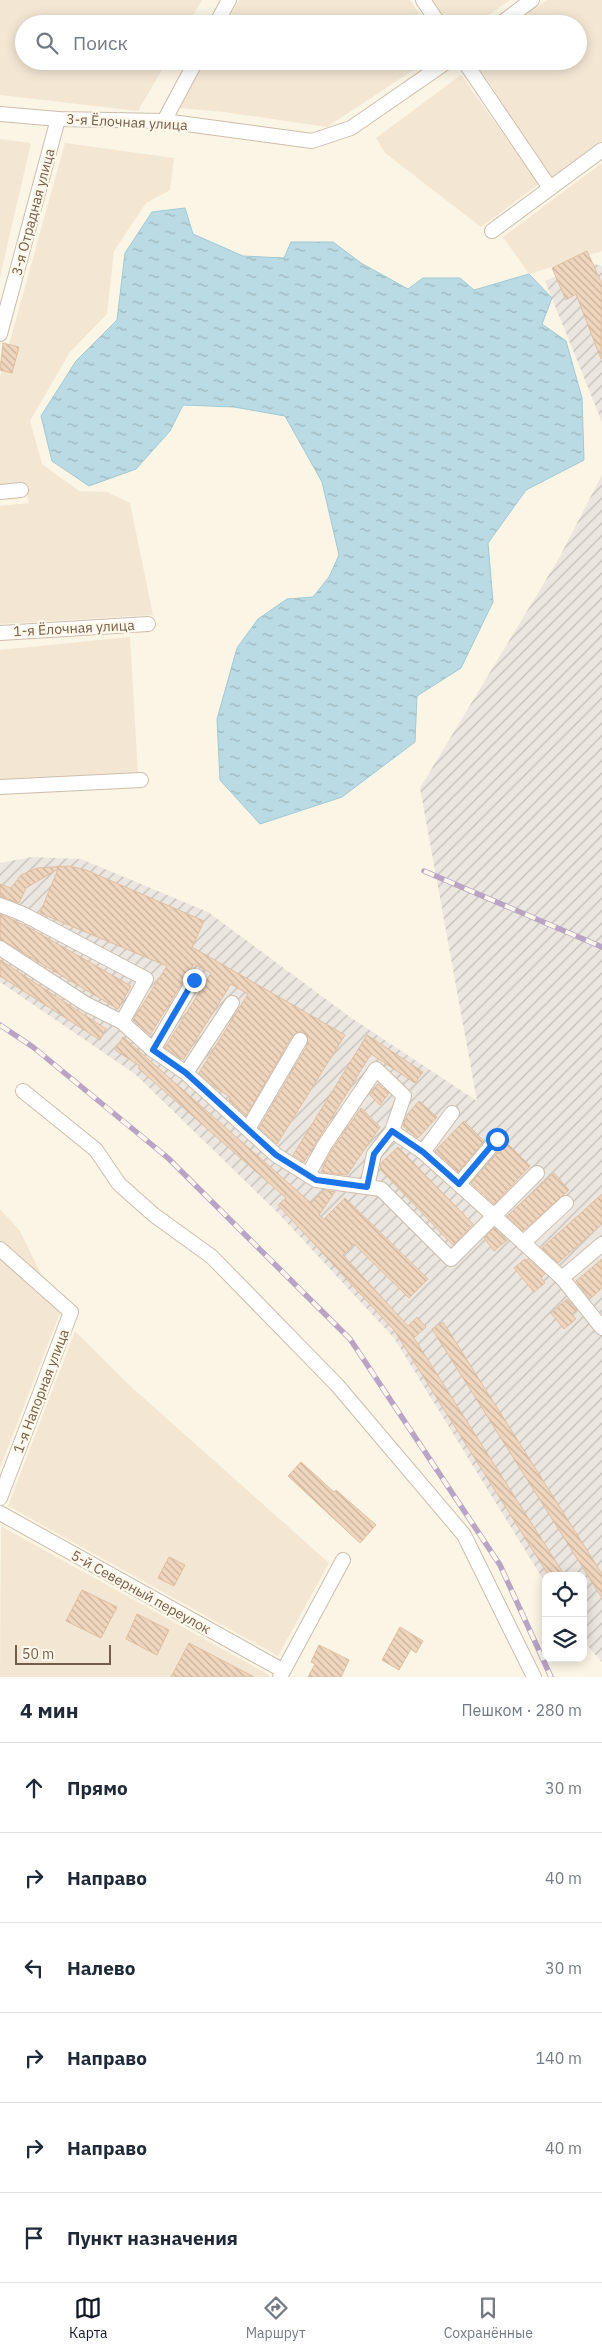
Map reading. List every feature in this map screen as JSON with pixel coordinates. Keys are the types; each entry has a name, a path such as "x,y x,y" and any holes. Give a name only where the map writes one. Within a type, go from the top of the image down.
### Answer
{"street":[{"path":"221,15 229,0"},
{"path":"423,0 433,15"},
{"path":"512,15 532,0"},
{"path":"164,121 191,70"},
{"name":"3-я Ёлочная улица","path":"0,114 58,119 164,121 312,141 351,128 435,70"},
{"path":"470,70 550,188"},
{"name":"3-я Отрадная улица","path":"0,334 58,119"},
{"path":"492,231 602,150"},
{"path":"0,492 21,490"},
{"name":"1-я Ёлочная улица","path":"0,633 148,624"},
{"path":"0,787 141,780"},
{"path":"0,905 23,914 146,979 122,1022"},
{"path":"0,948 86,1004 122,1022 153,1050 186,1073 276,1155 316,1180 381,1189 451,1259 537,1173"},
{"path":"153,1050 194,980"},
{"path":"186,1073 232,1003"},
{"path":"248,1129 300,1040"},
{"path":"308,1175 324,1146 376,1069 404,1096 392,1131 374,1154 367,1187"},
{"path":"23,1091 96,1150 119,1184 154,1215 212,1257 337,1385 464,1535 534,1677"},
{"path":"423,1152 452,1113"},
{"path":"392,1131 423,1152 562,1278 602,1328"},
{"path":"459,1184 497,1139"},
{"path":"523,1242 566,1203"},
{"path":"562,1278 602,1244"},
{"name":"1-я Напорная улица","path":"0,1249 71,1312 0,1498"},
{"name":"5-й Северный переулок","path":"0,1513 281,1674"},
{"path":"281,1674 343,1560"}],"shaded area":[{"path":"0,0 202,0 193,15 15,15 15,70 162,70 138,111 0,95"},
{"path":"239,0 410,0 420,15 231,15"},
{"path":"432,0 510,0 489,15 442,15"},
{"path":"547,0 602,0 602,141 551,179 481,70 587,70 587,15 526,15"},
{"path":"200,70 413,70 327,127 224,112 178,108"},
{"path":"461,75 539,184 481,227 385,153 376,138"},
{"path":"0,139 31,143 0,277"},
{"path":"65,143 174,158 170,190 146,203 114,251 107,314 70,352 30,421 42,464 79,491 107,492 130,503 153,615 0,624 0,506 29,503 25,486 0,489 0,377"},
{"path":"602,163 602,251 529,274 503,237"},
{"path":"587,262 602,266 602,422 545,281"},
{"path":"602,475 602,1662 587,1645 587,1572 542,1572 542,1578 394,1338 278,1213 135,1074 0,982 0,863 32,857 81,859 208,912 350,1017 477,1101 420,788 558,560"},
{"path":"130,637 138,774 0,782 0,650"},
{"path":"0,1209 20,1231 60,1313 0,1468"},
{"path":"75,1331 128,1384 329,1563 278,1656 8,1506"},
{"path":"1,1526 269,1675 269,1677 0,1677"}],"water":[{"path":"185,208 193,234 243,256 284,258 291,242 333,242 361,263 408,289 423,278 460,278 474,290 529,274 552,298 542,324 566,341 582,398 584,460 526,490 488,543 493,602 461,668 417,696 415,742 342,797 260,824 220,780 217,719 237,648 258,619 287,599 313,597 329,577 339,555 322,482 285,416 234,407 183,405 170,431 136,469 89,486 52,461 41,416 76,361 117,320 125,253 152,212"}],"building":[{"path":"587,251 602,284 601,359 576,294 566,300 552,268"},
{"path":"3,343 19,347 12,373 0,370"},
{"path":"69,866 86,870 204,921 192,947 345,1035 277,1144 259,1128 308,1044 307,1035 300,1031 292,1036 246,1116 229,1100 230,1097 199,1073 248,994 231,984 183,1060 165,1048 211,973 194,964 150,1035 133,1020 167,966 40,913 58,869 26,888 19,903 0,896 0,884 11,888 21,875 37,868"},
{"path":"0,914 28,927 131,986 118,1009 0,939"},
{"path":"0,960 106,1029 100,1040 0,976"},
{"path":"367,1035 423,1072 415,1083 371,1054 304,1162 293,1155"},
{"path":"123,1037 311,1203 324,1190 335,1192 319,1215 324,1219 345,1198 428,1279 409,1298 354,1244 343,1255 408,1326 417,1317 426,1327 414,1338 562,1572 546,1572 394,1330 278,1205 286,1198 138,1068 140,1066 115,1050"},
{"path":"378,1084 389,1093 380,1105 370,1095"},
{"path":"419,1101 437,1117 418,1138 403,1126 407,1115"},
{"path":"361,1108 380,1127 347,1175 321,1172 330,1153"},
{"path":"464,1121 484,1141 458,1172 435,1151"},
{"path":"508,1144 530,1166 494,1204 471,1183 497,1153"},
{"path":"398,1147 473,1224 453,1245 380,1169 381,1163"},
{"path":"554,1173 569,1190 523,1231 507,1216"},
{"path":"602,1194 602,1224 558,1263 542,1248"},
{"path":"494,1228 507,1240 494,1251 484,1238"},
{"path":"525,1259 526,1261 528,1259 545,1274 541,1278 545,1283 534,1292 514,1268"},
{"path":"602,1259 602,1288 590,1299 576,1281"},
{"path":"567,1299 577,1310 572,1314 576,1319 564,1329 551,1313"},
{"path":"443,1322 602,1574 602,1598 587,1572 432,1329"},
{"path":"301,1462 334,1492 336,1490 376,1525 360,1543 288,1476"},
{"path":"169,1557 185,1565 174,1586 158,1578"},
{"path":"82,1590 117,1607 101,1638 66,1621"},
{"path":"137,1614 169,1630 157,1655 126,1639"},
{"path":"400,1627 423,1641 416,1653 411,1649 399,1670 382,1660"},
{"path":"189,1643 254,1677 171,1677"},
{"path":"319,1645 349,1660 341,1677 308,1677 315,1664 311,1662"}],"railway":[{"path":"424,871 602,947"},
{"path":"0,1025 33,1047 168,1158 350,1339 500,1565 551,1677"}],"route":[{"path":"194,980 153,1050 186,1073 276,1155 316,1180 367,1187 374,1154 392,1131 423,1152 459,1184 497,1139"}]}
